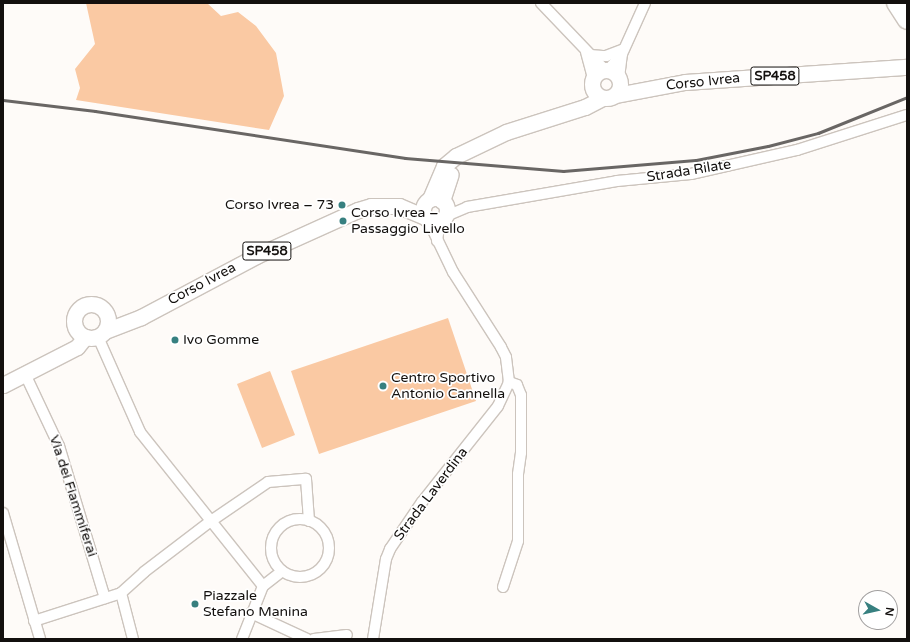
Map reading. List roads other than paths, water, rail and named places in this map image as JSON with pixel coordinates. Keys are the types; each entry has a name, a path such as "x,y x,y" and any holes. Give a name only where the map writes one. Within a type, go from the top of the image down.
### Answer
{"highway":[{"path":"896,3 907,20"}],"main road":[{"name":"Corso Ivrea","path":"576,108 593,83 596,74 612,82 644,89 685,82 907,67"},
{"name":"Corso Ivrea","path":"91,334 141,317 256,256 358,210 371,206 399,206 435,210 441,171 450,160 493,138 520,130 576,108 612,82"},
{"path":"593,83 596,94 612,82"},
{"path":"91,334 74,318 79,309 89,304 104,309 141,317"},
{"path":"3,385 56,358 91,334 108,320 104,309"}],"street":[{"path":"541,3 588,53 612,82"},
{"path":"612,82 623,51 645,3"},
{"path":"588,53 606,56 623,51"},
{"path":"588,53 593,83"},
{"name":"Strada Rilate","path":"435,210 618,182 691,174 797,150 907,115"},
{"path":"435,210 437,241 453,272 501,347 506,357 509,382 517,385 521,394 521,453 518,474 518,541 502,588"},
{"path":"91,334 140,432 263,586"},
{"name":"Via dei Fiammiferai","path":"25,374 59,446 105,598"},
{"name":"Strada Laverdina","path":"373,639 386,558 390,549 422,502 498,406 509,382"},
{"path":"34,621 121,593 144,572 211,521 268,482 306,478 308,520"},
{"path":"3,513 40,639"},
{"path":"308,520 318,526 328,539 328,556 324,564 315,573 303,577 282,571 272,557 271,548 275,535 283,525 291,521 308,520"},
{"path":"242,639 251,613 263,586 282,571"},
{"path":"121,593 133,639"},
{"path":"251,613 306,639"},
{"path":"314,639 347,635"}],"railway":[{"path":"3,100 95,111 405,158 563,171 696,160 768,146 818,133 907,97"}],"place":[{"name":"Corso Ivrea – 73","path":"342,205"},
{"name":"Corso Ivrea – Passaggio Livello","path":"343,221"},
{"name":"Ivo Gomme","path":"175,340"},
{"name":"Centro Sportivo Antonio Cannella","path":"383,386"},
{"name":"Piazzale Stefano Manina","path":"195,604"}]}
